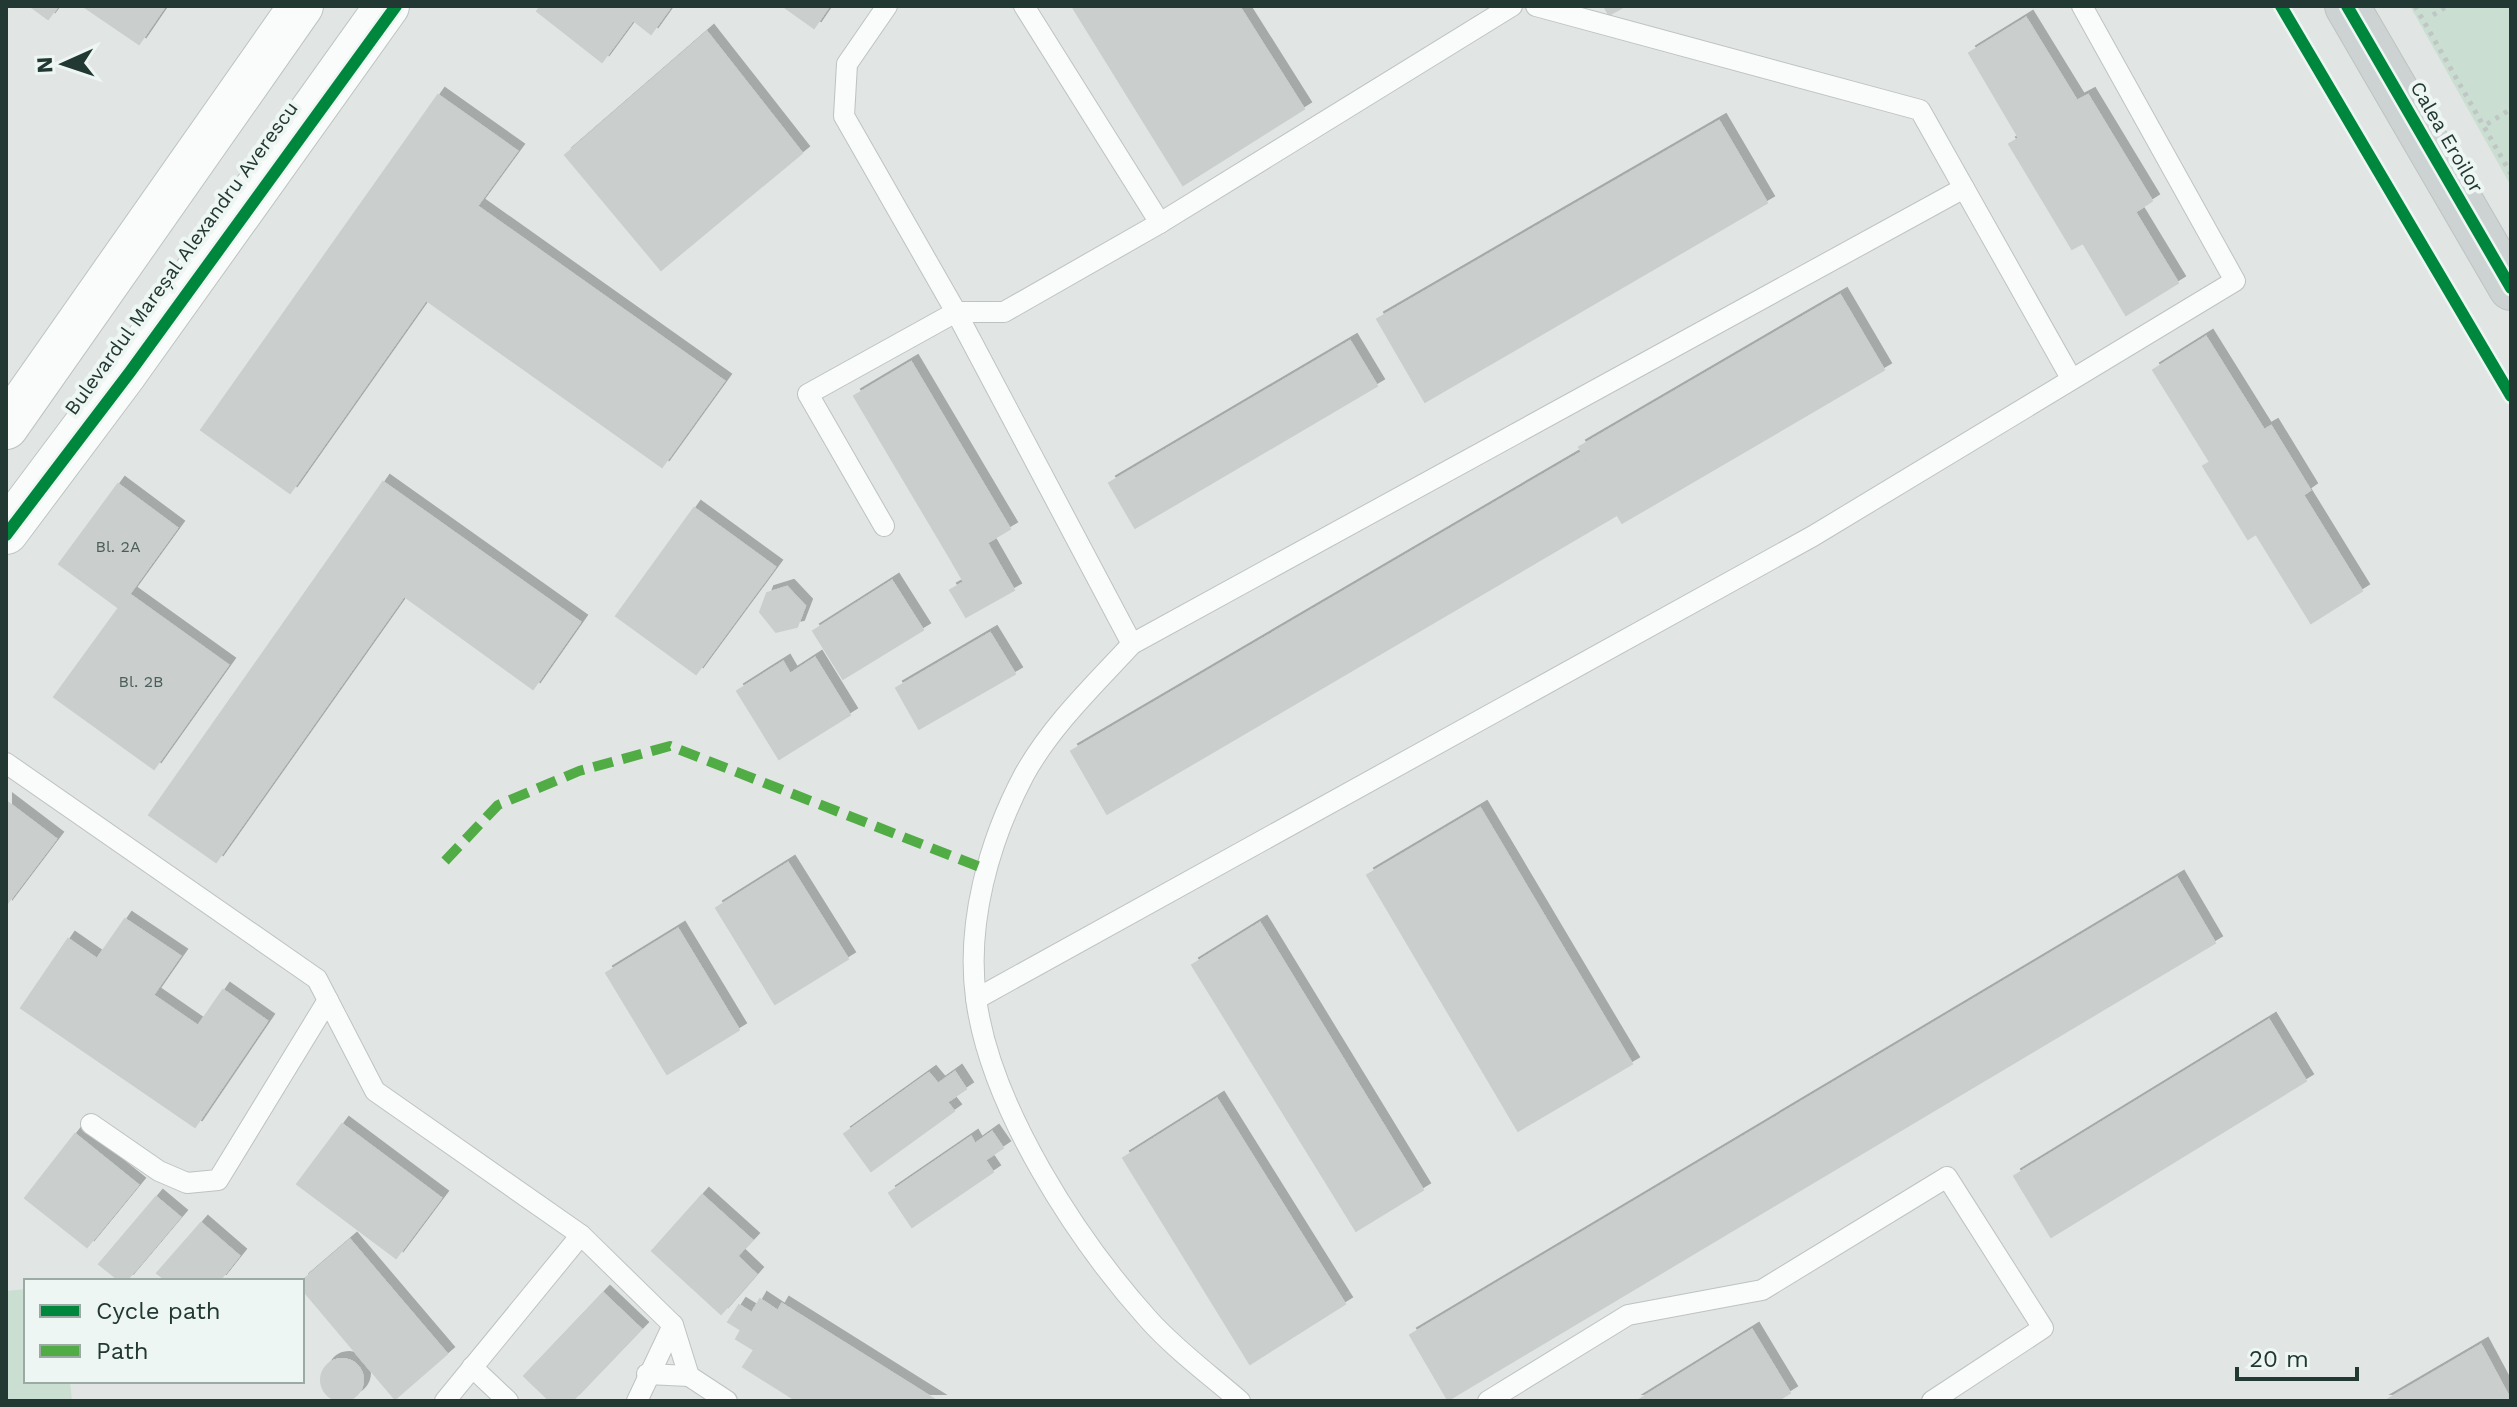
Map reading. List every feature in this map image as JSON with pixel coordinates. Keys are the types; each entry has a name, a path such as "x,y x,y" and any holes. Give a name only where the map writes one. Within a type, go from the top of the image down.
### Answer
{"main road":[{"path":"6,427 301,6"},
{"name":"Bulevardul Mareșal Alexandru Averescu","path":"6,532 125,373 387,6"},
{"name":"Calea Eroilor","path":"2347,6 2511,288"},
{"path":"72,333 125,373"}],"lane":[{"path":"887,6 847,64 844,116 956,312 1132,644"},
{"path":"1024,6 1160,223"},
{"path":"884,526 808,394 956,312 1004,312 1160,223 1512,6"},
{"path":"1536,6 1920,110 2071,378"},
{"path":"976,999 1813,536 2235,281 2082,6"},
{"path":"1240,1401 1151,1322 1083,1239 999,1085 976,999 973,951 985,869 1024,775 1063,720 1132,644 1964,188"},
{"path":"6,763 317,979 375,1091 581,1235 673,1325 689,1376"},
{"path":"91,1124 159,1171 187,1183 218,1180 328,1000"},
{"path":"1488,1401 1628,1315 1762,1290 1947,1177 2043,1328 1932,1401"},
{"path":"445,1401 581,1235"},
{"path":"637,1401 647,1374 673,1325"},
{"path":"472,1367 508,1401"},
{"path":"647,1374 689,1376 727,1401"}],"path":[{"path":"2415,6 2511,174"},
{"path":"2433,15 2447,6"},
{"path":"2487,124 2511,109"}],"green space":[{"path":"2410,6 2511,6 2511,186"},
{"path":"24,1289 24,1383 70,1383 72,1401 6,1401 6,1291"}],"building":[{"path":"30,6 58,6 48,19"},
{"path":"83,6 165,6 139,44"},
{"path":"541,6 671,6 651,34 633,20 602,62 537,11"},
{"path":"783,6 829,6 814,28"},
{"path":"1072,6 1239,6 1304,109 1183,185"},
{"path":"1604,6 1625,6 1609,15"},
{"path":"2026,18 2077,101 2088,95 2152,201 2135,212 2178,283 2126,315 2083,243 2072,249 2009,144 2019,138 1969,53"},
{"path":"707,32 802,153 661,270 565,155"},
{"path":"438,95 517,151 477,206 724,381 662,467 426,300 290,493 201,430"},
{"path":"1719,121 1767,203 1425,402 1377,319"},
{"path":"1840,295 1884,370 1622,523 1579,447"},
{"path":"2206,337 2264,430 2271,426 2310,490 2303,495 2362,591 2311,623 2256,534 2248,539 2203,466 2210,462 2153,370"},
{"path":"1350,341 1377,386 1135,528 1109,483"},
{"path":"911,362 1010,529 953,563 854,396"},
{"path":"1580,453 1617,515 1107,814 1071,751"},
{"path":"383,482 580,622 533,689 404,596 216,862 149,815"},
{"path":"118,484 177,528 119,608 59,564"},
{"path":"694,508 775,567 696,674 616,616"},
{"path":"987,543 1014,590 966,617 950,590 964,582 953,563"},
{"path":"892,581 923,630 843,679 813,631"},
{"path":"787,587 805,606 797,627 776,632 760,612 767,593"},
{"path":"129,594 228,665 154,769 54,697"},
{"path":"990,633 1015,674 919,729 896,688"},
{"path":"815,658 850,715 779,759 737,691 783,662 790,674"},
{"path":"6,801 56,839 6,905"},
{"path":"1480,808 1632,1064 1518,1131 1367,875"},
{"path":"788,863 848,959 775,1004 716,908"},
{"path":"2177,878 2215,943 1448,1400 1410,1335"},
{"path":"125,919 180,956 153,995 198,1026 223,990 267,1021 195,1127 21,1008 68,939 97,959"},
{"path":"1260,923 1423,1190 1356,1231 1192,965"},
{"path":"678,929 739,1030 667,1074 606,973"},
{"path":"2269,1020 2306,1081 2051,1237 2014,1176"},
{"path":"955,1072 966,1089 947,1102 954,1111 871,1171 844,1134 929,1073 938,1084"},
{"path":"1217,1099 1345,1304 1250,1364 1123,1158"},
{"path":"342,1124 441,1198 396,1258 297,1184"},
{"path":"992,1132 1003,1148 985,1160 993,1172 912,1227 889,1193 971,1137 975,1144"},
{"path":"75,1134 138,1185 87,1247 25,1198"},
{"path":"702,1195 752,1240 737,1256 756,1274 721,1314 652,1251"},
{"path":"156,1197 180,1217 128,1279 118,1279 99,1264"},
{"path":"201,1223 239,1256 221,1279 164,1279 157,1273"},
{"path":"350,1240 447,1354 395,1399 304,1291 304,1279"},
{"path":"603,1293 641,1329 572,1401 550,1401 524,1376"},
{"path":"760,1299 778,1311 782,1304 937,1401 797,1401 743,1367 754,1350 736,1339 741,1330 728,1322 739,1305 752,1313"},
{"path":"1752,1330 1790,1393 1777,1401 1637,1401"},
{"path":"2481,1345 2511,1401 2385,1401"},
{"path":"342,1359 357,1365 363,1380 357,1395 342,1401 327,1395 321,1380 327,1365"}],"marked path":[{"path":"445,861 498,805 579,771 670,746 985,869"}],"cycle path":[{"path":"6,535 130,372 396,6"},
{"path":"2281,6 2511,396"},
{"path":"2347,6 2511,288"}]}
